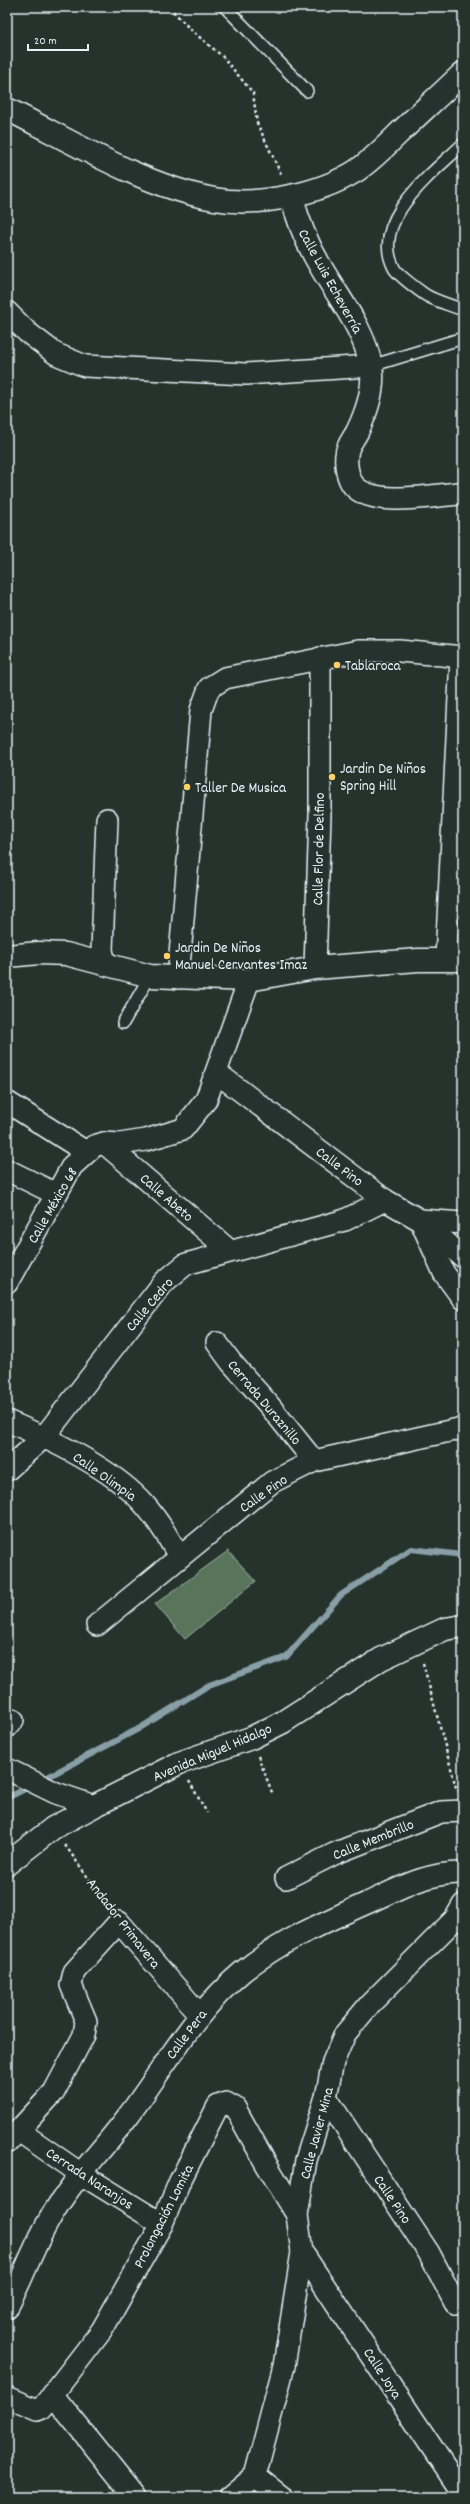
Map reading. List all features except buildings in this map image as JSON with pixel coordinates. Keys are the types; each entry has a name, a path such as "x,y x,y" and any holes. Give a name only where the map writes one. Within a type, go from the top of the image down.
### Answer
{"street":[{"path":"7,109 128,170 181,191 215,199 256,200 292,197 333,184 358,170 463,73"},
{"name":"Calle Luis Echeverría","path":"292,197 297,221 321,268 361,331 371,366 371,393 359,428 347,450 348,474 353,485 362,494 375,497 416,498 463,493"},
{"path":"7,312 27,332 56,354 85,366 246,374 371,366"},
{"path":"7,956 39,953 66,954 133,973 150,976 178,978 249,980 315,968 454,959 462,657 400,651 358,651 225,678 209,688 204,696 201,710 178,978"},
{"name":"Calle Flor de Delfino","path":"315,968 320,815 320,658"},
{"path":"105,964 102,950 107,819"},
{"name":"Calle México 68","path":"7,1283 72,1166 86,1152 104,1143 120,1144 146,1140 183,1129 206,1100 217,1073 249,980"},
{"name":"Calle Pino","path":"217,1073 385,1200 420,1220 463,1257"},
{"path":"7,1102 86,1152"},
{"name":"Calle Abeto","path":"104,1143 230,1251"},
{"path":"7,1170 56,1194"},
{"name":"Calle Cedro","path":"7,1470 44,1436 164,1282 186,1264 345,1220 385,1200"},
{"path":"463,1222 420,1220 444,1273 463,1299"},
{"name":"Cerrada Duraznillo","path":"217,1343 231,1362 269,1405 314,1461"},
{"name":"Calle Olimpia","path":"7,1421 44,1436 107,1473 143,1502 163,1527 179,1557"},
{"name":"Calle Pino","path":"97,1625 272,1482 314,1461 463,1428"},
{"name":"Avenida Miguel Hidalgo","path":"7,1864 53,1828 94,1806 179,1762 251,1738 283,1722 381,1659 445,1630 463,1626"},
{"path":"7,1770 56,1793 94,1806"},
{"name":"Calle Membrillo","path":"286,1878 336,1853 441,1812 461,1802"},
{"name":"Calle Pera","path":"7,2308 13,2281 48,2220 81,2174 128,2116 199,2014 243,1971 290,1940 408,1883 449,1872 463,1873"},
{"name":"Calle Javier Mina","path":"255,2476 284,2366 302,2252 297,2215 306,2160 326,2097 333,2062 345,2034 370,2004 454,1919 463,1905"},
{"path":"13,2137 54,2092 84,2035 86,2021 71,1986 74,1972 119,1922"},
{"name":"Andador Primavera","path":"119,1922 199,2014"},
{"name":"Calle Pino","path":"326,2097 339,2120 429,2253 455,2303"},
{"name":"Prolongación Lomita","path":"7,2397 37,2410 42,2408 102,2330 162,2224 179,2183 218,2106 226,2103 235,2108 297,2215"},
{"name":"Cerrada Naranjos","path":"13,2137 81,2174 162,2224"},
{"name":"Calle Joya","path":"302,2252 463,2494"},
{"path":"52,2394 135,2497"},
{"path":"230,2497 255,2476 282,2497"}],"lane":[{"path":"225,7 307,92"},
{"path":"463,144 412,194 395,216 387,244 394,268 424,294 463,310"},
{"path":"371,366 463,338"},
{"path":"123,1023 150,976"}],"path":[{"path":"169,7 191,30 222,56 253,92 257,122 292,197"},
{"path":"417,1643 432,1688 449,1764 461,1802"},
{"path":"251,1738 272,1795"},
{"path":"179,1762 207,1813"},
{"name":"Andador Primavera","path":"53,1828 119,1922"}],"green space":[{"path":"228,1551 256,1581 185,1639 155,1604"}],"waterway":[{"path":"42,1780 140,1728 209,1685 286,1657 341,1595 411,1549 463,1555"},
{"path":"7,1798 31,1786"}],"place":[{"name":"Tablaroca","path":"337,665"},
{"name":"Jardin De Niños Spring Hill","path":"332,777"},
{"name":"Taller De Musica","path":"187,787"},
{"name":"Jardin De Niños Manuel Cervantes Imaz","path":"167,956"}]}
